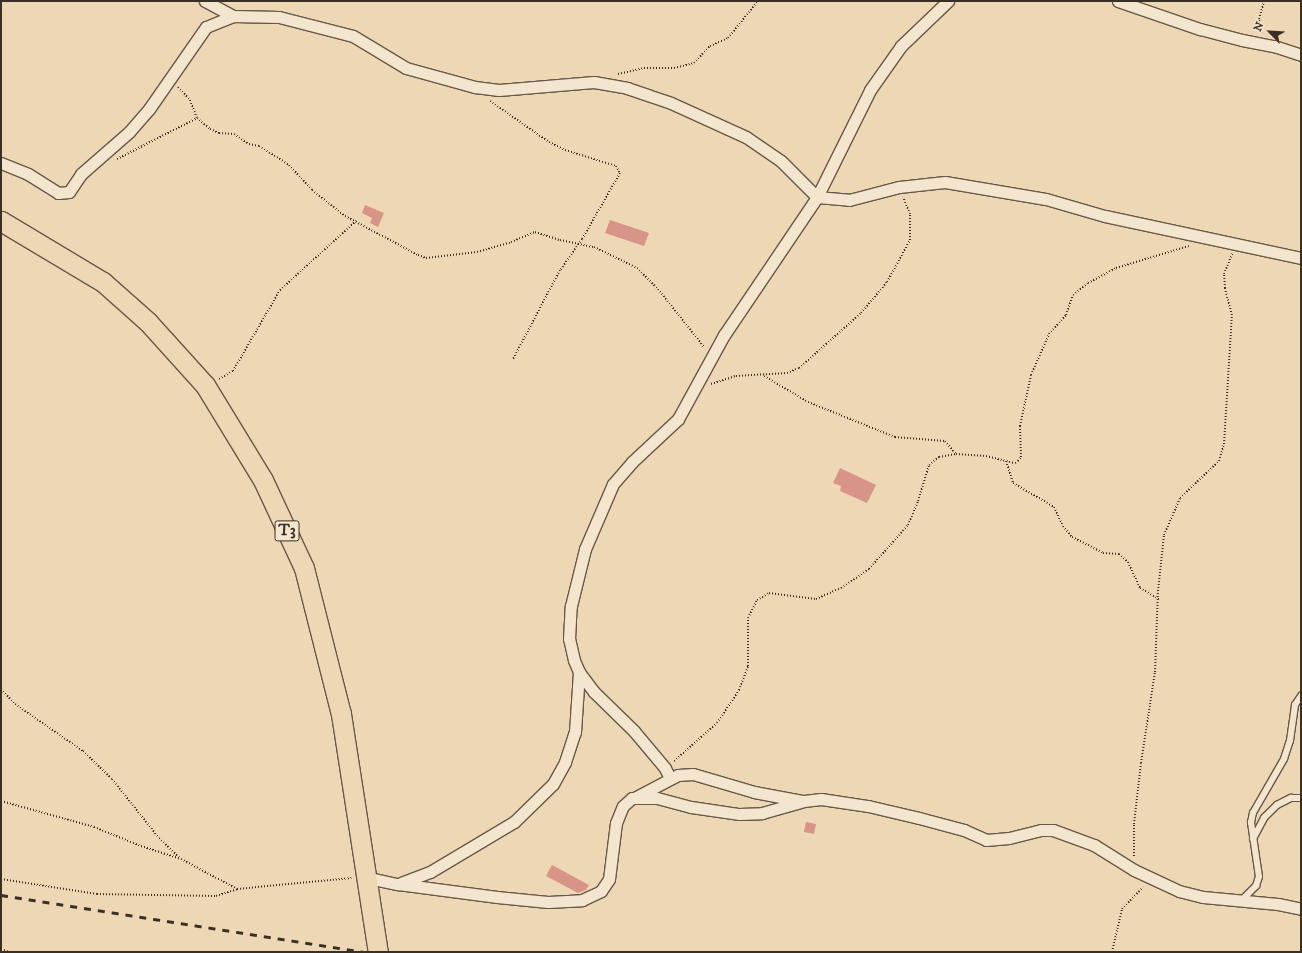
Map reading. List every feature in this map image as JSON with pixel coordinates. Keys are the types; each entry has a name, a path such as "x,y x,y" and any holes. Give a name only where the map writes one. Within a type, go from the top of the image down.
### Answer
{"highway":[{"name":"T3","path":"1,221 103,282 148,322 205,386 263,480 304,568 341,714 364,877 378,952"}],"street":[{"path":"205,1 233,16"},
{"path":"670,778 665,768 634,731 594,692 579,672 569,640 572,606 585,548 606,497 632,462 678,419 711,356 817,197 870,90 900,46 948,1"},
{"path":"1118,1 1130,3 1200,29 1242,40 1267,44 1301,55"},
{"path":"1,163 28,174 58,193 68,192 81,174 129,132 144,115 201,32 206,27 233,16 279,18 331,29 368,43 406,68 444,76 475,87 499,90 594,82 627,88 671,103 746,137 781,161 817,197 849,200 899,187 945,182 977,186 1046,199 1105,216 1181,231 1210,240 1239,243 1301,258"},
{"path":"398,884 430,872 514,822 553,784 565,762 575,732 579,672"},
{"path":"364,877 398,884 548,902 582,900 601,891 609,879 616,823 623,806 632,798 670,778 678,775 693,774 754,792 804,801"},
{"path":"632,798 657,798 691,807 739,814 762,813 804,801 822,800 868,806 942,823 986,840 1009,838 1041,830 1053,830 1094,845 1134,870 1179,891 1203,897 1240,902 1278,904 1301,909"}],"lane":[{"path":"1240,902 1256,886 1259,877 1253,840 1253,813 1284,759 1290,741 1295,705 1301,696"},
{"path":"1253,840 1264,818 1277,805 1291,798 1301,798"}],"path":[{"path":"594,82 644,68 674,68 694,63 710,46 732,34 758,1"},
{"path":"1264,1 1259,19 1262,37 1267,44"},
{"path":"171,76 190,100 197,118 214,131 234,134 289,165 312,190 356,220 426,258 477,252 511,242 535,232 560,240 579,243 608,253 637,268 658,289 711,356"},
{"path":"475,87 498,108 537,131 549,142 619,170 618,177 579,243 560,270 513,359"},
{"path":"114,161 197,118"},
{"path":"693,392 736,376 762,376 787,373 811,359 861,313 887,282 905,251 911,233 910,214 899,187"},
{"path":"205,386 233,371 280,290 356,220"},
{"path":"665,768 692,747 733,702 748,666 748,618 756,600 769,594 816,599 854,580 869,569 904,530 918,502 929,465 939,457 956,454 1015,463 1021,457 1020,426 1031,375 1050,334 1066,315 1073,295 1088,283 1116,268 1210,240"},
{"path":"1134,870 1134,824 1155,672 1160,565 1164,535 1174,510 1187,490 1219,461 1224,444 1232,315 1224,274 1226,266 1239,243"},
{"path":"762,376 808,402 895,437 917,441 930,438 945,440 956,454"},
{"path":"1006,461 1013,483 1054,507 1063,526 1072,537 1103,553 1119,554 1128,562 1140,588 1159,599"},
{"path":"1,689 15,704 83,751 112,779 159,838 181,859"},
{"path":"1,801 94,827 141,846 181,859 237,889"},
{"path":"1,879 97,894 216,896 237,889 364,877"},
{"path":"1112,952 1122,909 1152,878"},
{"path":"1,949 9,952"}],"building":[{"path":"365,205 384,213 378,227 370,223 372,218 362,213"},
{"path":"610,220 649,233 644,246 605,233"},
{"path":"840,468 876,485 867,503 840,491 841,486 833,483"},
{"path":"806,822 816,824 814,834 804,832"},
{"path":"552,865 589,885 586,890 578,893 546,876"}],"railway":[{"path":"1,895 363,952"}]}
